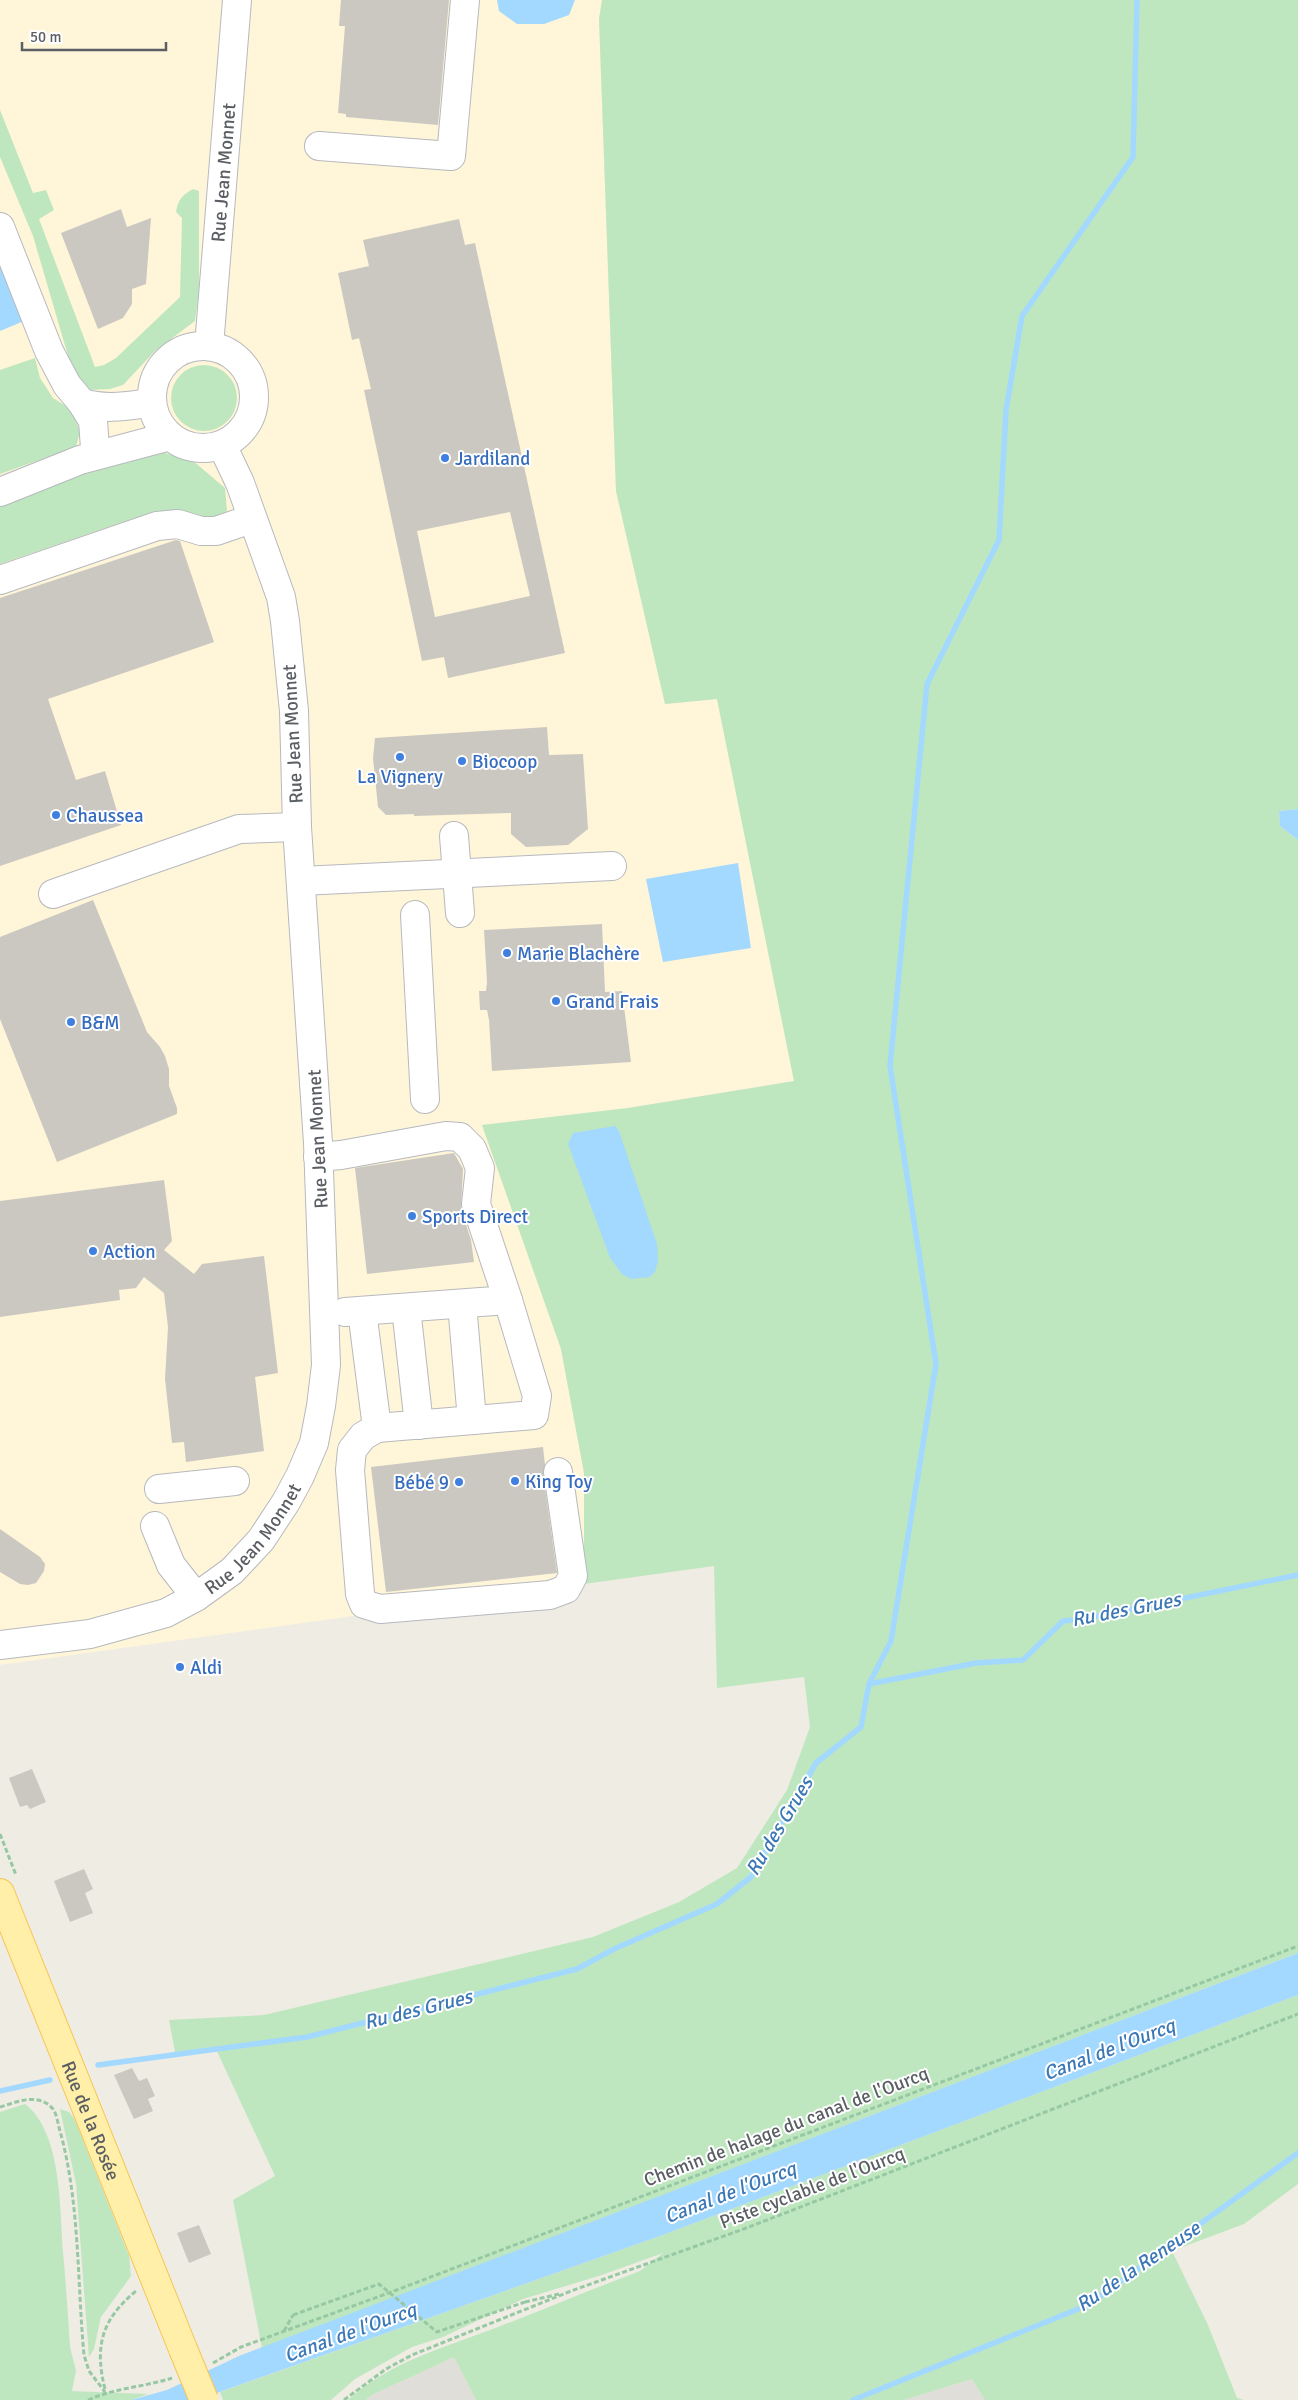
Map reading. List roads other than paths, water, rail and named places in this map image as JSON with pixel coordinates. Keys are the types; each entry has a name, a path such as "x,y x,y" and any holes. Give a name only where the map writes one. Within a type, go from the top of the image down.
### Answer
{"main road":[{"name":"Rue de la Rosée","path":"0,1893 73,2070 204,2400"}],"street":[{"name":"Rue Jean Monnet","path":"209,346 237,0"},
{"path":"319,146 451,156 465,0"},
{"path":"0,227 49,351 67,385 93,421 88,454"},
{"path":"88,454 122,426 146,399 164,363 177,352 192,346 209,346 224,350 237,358 247,370 253,385 254,399 252,414 240,432 222,444 209,448 195,448 182,444 170,436 156,418 146,399"},
{"path":"82,404 98,408 114,408 146,399"},
{"path":"0,492 88,454 170,436"},
{"name":"Rue Jean Monnet","path":"0,1644 90,1634 166,1613 196,1597 232,1571 261,1540 286,1502 300,1476 314,1442 321,1406 326,1366 318,1157 297,827 294,711 285,621 281,597 251,519 240,484 222,444"},
{"path":"0,580 156,526 178,524 201,531 216,531 251,519"},
{"path":"53,894 239,829 297,827"},
{"path":"454,836 460,913"},
{"path":"301,881 612,866"},
{"path":"415,915 425,1099"},
{"path":"318,1157 341,1155 446,1136 460,1137 472,1149 480,1168 476,1204 537,1396 534,1416 377,1428 363,1436 352,1450 350,1470 360,1594 364,1604 380,1609 550,1594 566,1589 573,1576 558,1472"},
{"path":"324,1314 508,1300"},
{"path":"462,1304 472,1420"},
{"path":"406,1308 419,1425"},
{"path":"362,1311 377,1428"},
{"path":"159,1489 235,1481"},
{"path":"155,1526 171,1565 196,1597"}],"water":[{"path":"497,0 575,0 569,15 544,24 517,24 499,11"},
{"path":"0,259 24,321 0,331"},
{"path":"1298,809 1298,840 1280,826 1279,811"},
{"path":"738,863 751,948 663,962 646,879"},
{"path":"615,1126 619,1131 657,1244 658,1261 655,1272 650,1277 631,1279 622,1274 610,1258 568,1144 573,1133"},
{"name":"Canal de l'Ourcq","path":"1298,1953 1298,1995 660,2236 197,2400 131,2400 167,2390 239,2356"}],"waterway":[{"path":"98,2065 307,2037 577,1969 614,1949 717,1904 751,1877 816,1763 861,1727 869,1684 891,1641 936,1364 890,1066 927,684 999,540 1006,410 1022,316 1133,157 1137,0"},
{"name":"Ru des Grues","path":"869,1684 976,1663 1023,1660 1063,1621 1082,1619 1298,1575"},
{"name":"Ru des Grues","path":"0,2091 50,2080"},
{"name":"Ru de la Reneuse","path":"853,2400 1088,2305 1298,2153"}],"place":[{"name":"Jardiland","path":"445,458"},
{"name":"La Vignery","path":"400,757"},
{"name":"Biocoop","path":"462,761"},
{"name":"Chaussea","path":"56,815"},
{"name":"Marie Blachère","path":"507,953"},
{"name":"Grand Frais","path":"556,1001"},
{"name":"B&M","path":"71,1022"},
{"name":"Sports Direct","path":"412,1216"},
{"name":"Action","path":"93,1251"},
{"name":"King Toy","path":"515,1481"},
{"name":"Bébé 9","path":"459,1482"},
{"name":"Aldi","path":"180,1667"}]}
